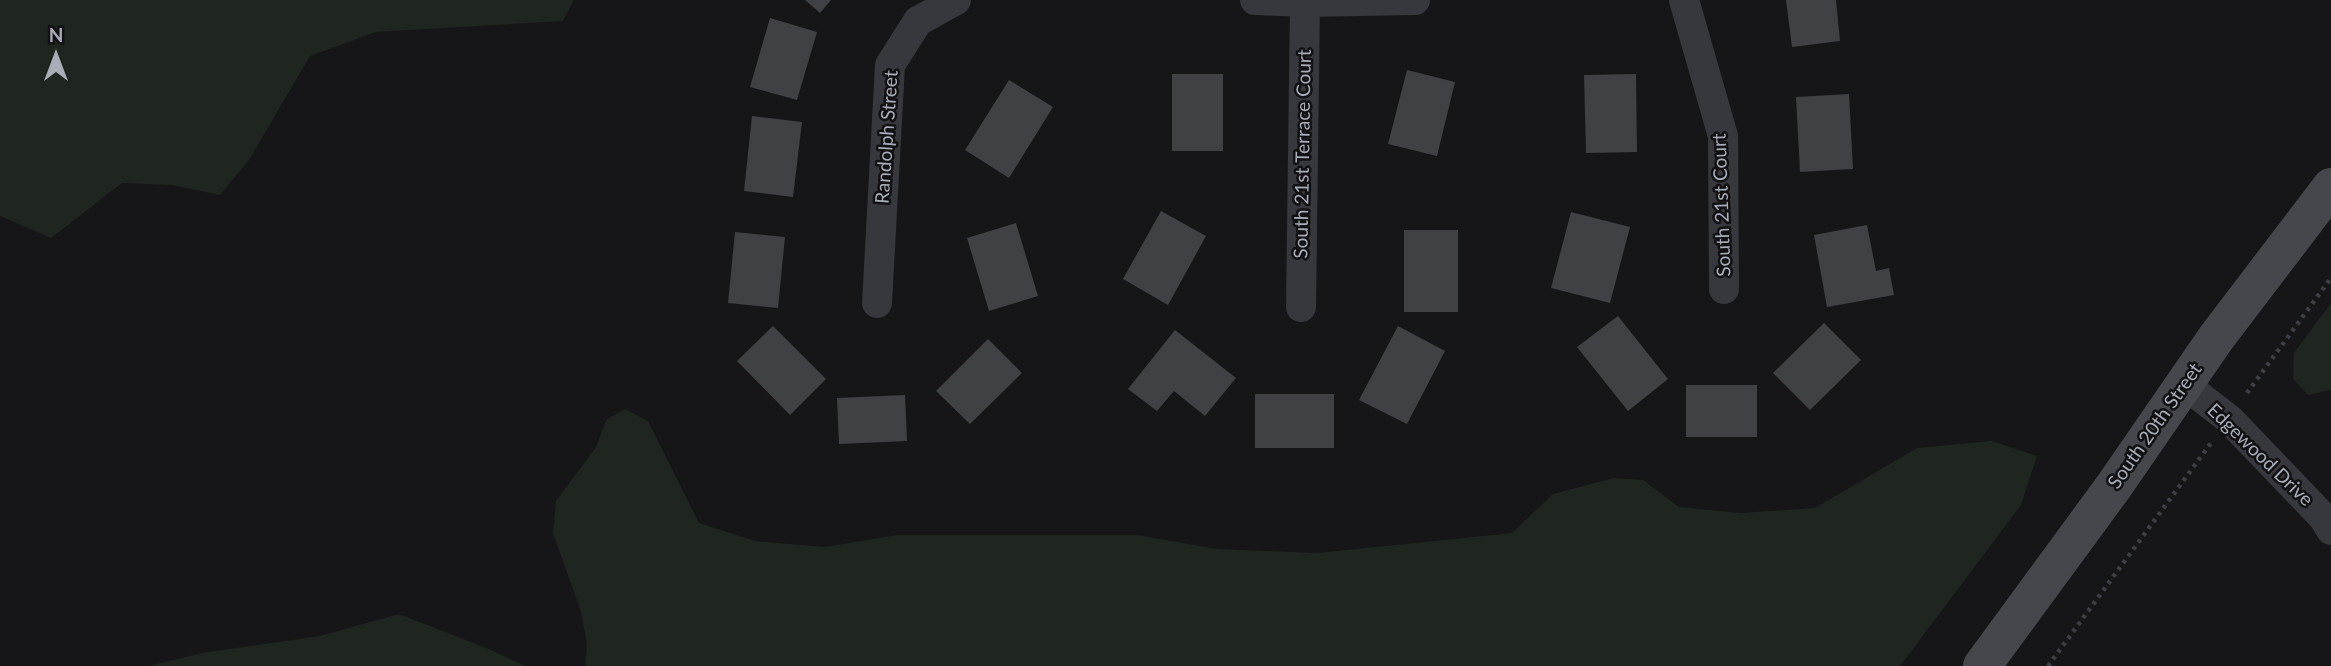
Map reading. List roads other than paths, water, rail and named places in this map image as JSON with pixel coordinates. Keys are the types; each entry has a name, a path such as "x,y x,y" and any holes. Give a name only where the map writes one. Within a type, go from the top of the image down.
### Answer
{"main road":[{"name":"South 20th Street","path":"1982,666 2216,338 2331,187"}],"street":[{"name":"Randolph Street","path":"877,303 890,65 918,21 956,0"},
{"path":"1255,0 1415,0"},
{"name":"South 21st Court","path":"1685,0 1723,136 1724,289"},
{"name":"South 21st Terrace Court","path":"1301,307 1305,2"},
{"name":"Edgewood Drive","path":"2185,385 2228,419 2323,517 2331,530"}]}
